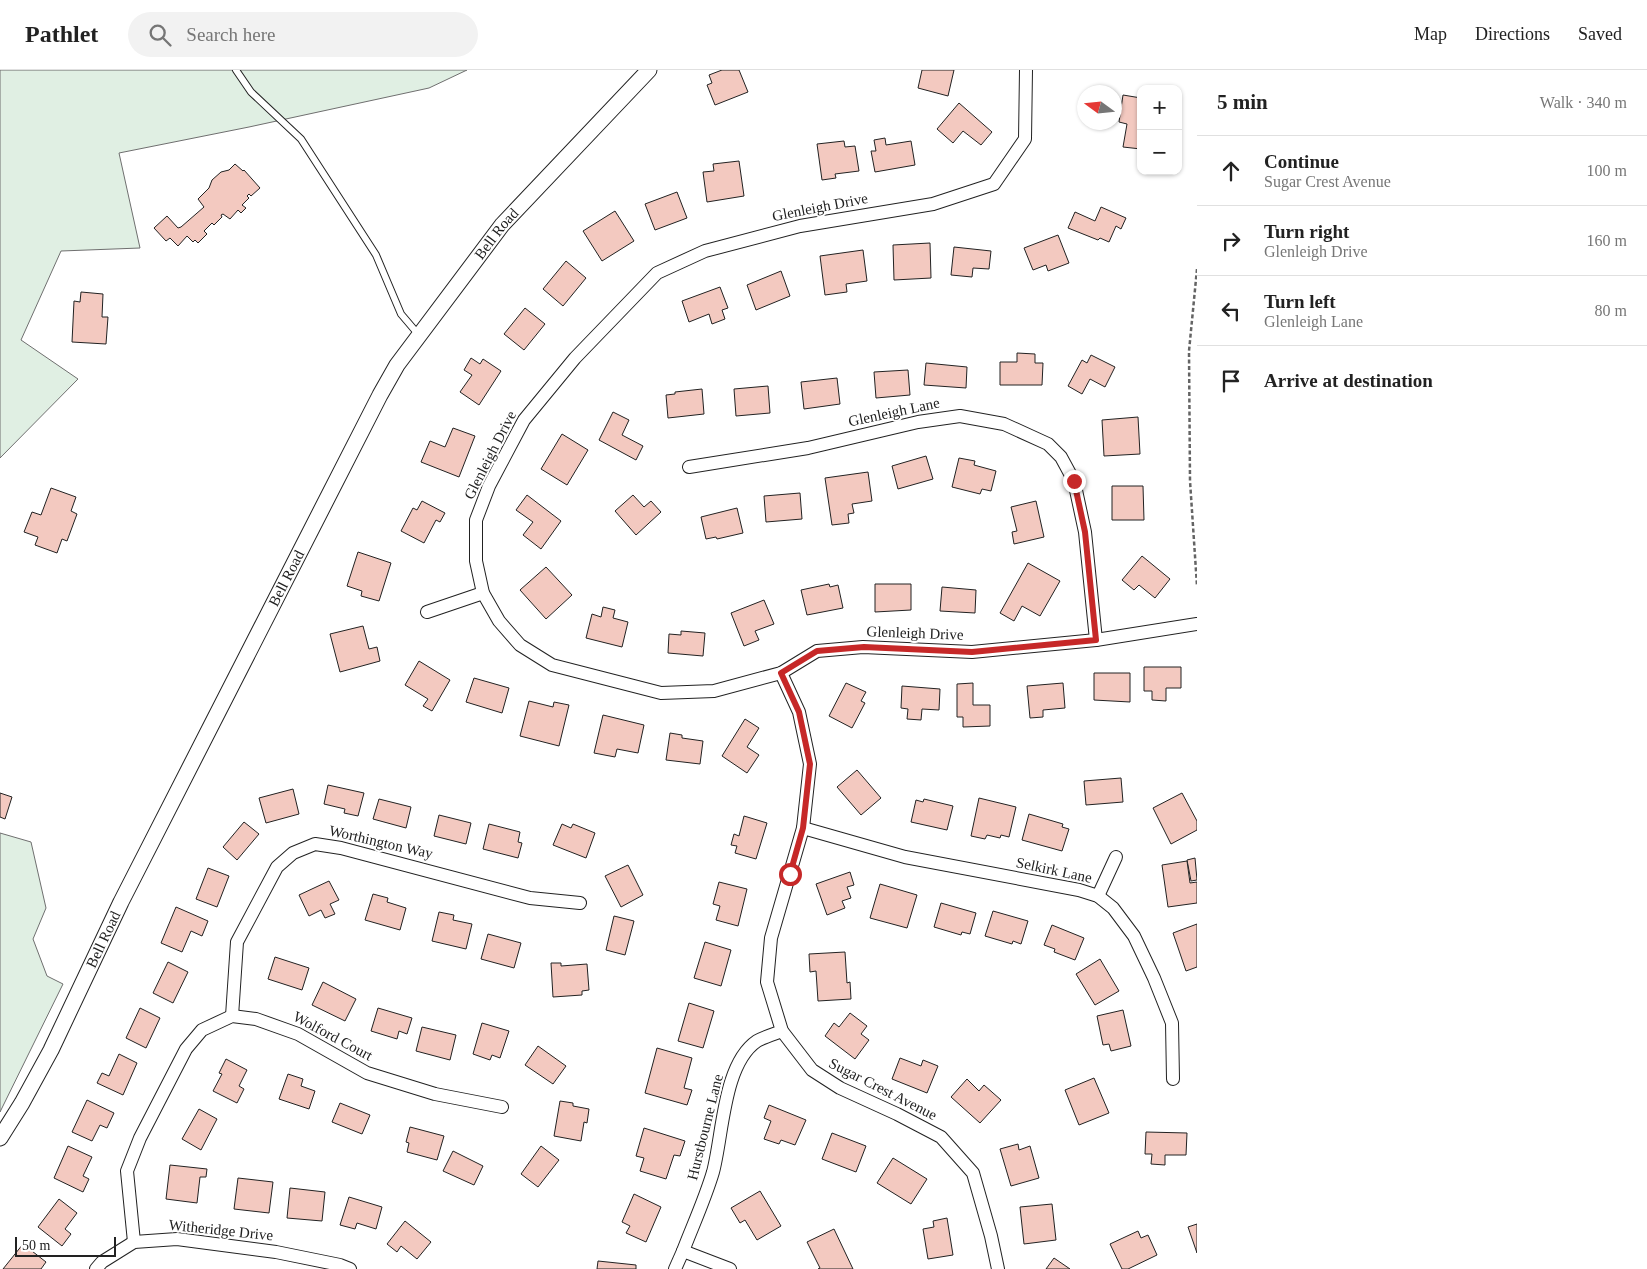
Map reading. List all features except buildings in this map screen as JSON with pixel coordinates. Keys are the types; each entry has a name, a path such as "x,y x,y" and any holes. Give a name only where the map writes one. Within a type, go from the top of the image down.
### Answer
{"street":[{"name":"Bell Road","path":"0,1138 51,1050 124,894 397,365 502,225 649,70"},
{"name":"Glenleigh Drive","path":"1026,70 1025,139 994,184 933,204 800,226 714,248 657,273 575,358 524,420 489,486 476,520 476,561 483,593 498,621 520,645 552,665 661,693 714,691 781,673 817,651 864,647 972,652 1096,640 1197,624"},
{"name":"Glenleigh Lane","path":"689,467 808,448 918,422 952,417 960,416 1004,424 1048,444 1061,457 1074,481 1085,532 1096,640"},
{"path":"427,612 483,593"},
{"name":"Sugar Crest Avenue","path":"781,673 799,712 810,764 803,828 771,938 767,982 782,1031 812,1070 840,1088 941,1137 972,1173 991,1236 998,1269"},
{"name":"Selkirk Lane","path":"803,828 904,857 1079,890 1098,896 1113,908 1134,936 1154,978 1172,1023 1173,1080"},
{"name":"Worthington Way","path":"232,1016 236,942 277,867 293,853 315,844 341,848 530,898 580,903"},
{"path":"1098,896 1116,856"},
{"path":"134,1242 127,1170 140,1138 186,1049 202,1030 232,1016"},
{"name":"Wolford Court","path":"232,1016 256,1019 298,1034 367,1073 435,1094 502,1107"},
{"name":"Hurstbourne Lane","path":"675,1269 712,1172 725,1104 733,1076 743,1055 757,1041 782,1031"},
{"name":"Witheridge Drive","path":"96,1269 102,1262 134,1242 177,1239 276,1252 340,1265 350,1269"},
{"path":"683,1251 730,1269"}],"lane":[{"path":"236,70 251,92 301,139 376,255 401,314 419,336"}],"path":[{"path":"1197,269 1189,351 1190,481 1197,586"}],"green space":[{"path":"0,70 467,70 429,88 119,153 140,248 61,251 21,340 78,379 0,458"},
{"path":"0,833 31,842 46,908 33,939 47,976 63,984 0,1112"}],"route":[{"path":"790,874 803,828 810,764 799,712 781,673 817,651 864,647 972,652 1096,640 1085,532 1074,481"}]}
